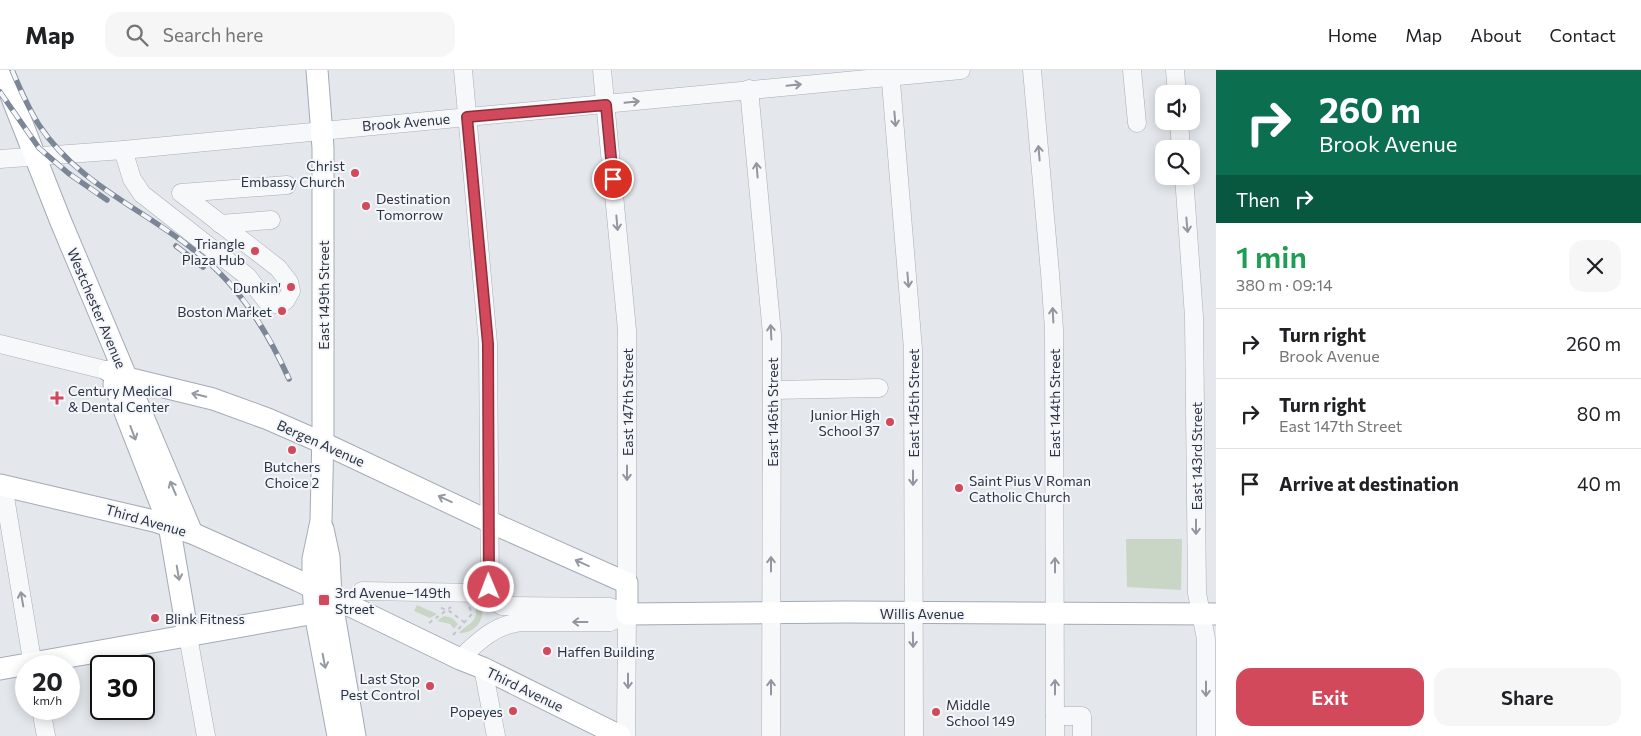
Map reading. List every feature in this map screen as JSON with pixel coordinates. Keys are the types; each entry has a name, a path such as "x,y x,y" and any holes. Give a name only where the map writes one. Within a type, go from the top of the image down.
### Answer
{"main road":[{"name":"Westchester Avenue","path":"1,70 118,374 169,525 188,636"},
{"name":"East 149th Street","path":"317,70 322,130 323,443 321,521 313,559 338,595 355,736"},
{"name":"Westchester Avenue","path":"118,374 192,533"},
{"name":"Bergen Avenue","path":"118,374 213,399 268,419 626,583"},
{"name":"Third Avenue","path":"1,485 169,525 192,533 338,595 460,659 483,668 620,736"},
{"name":"East 147th Street","path":"626,583 627,614"},
{"name":"East 149th Street","path":"338,595 315,614 338,736"},
{"name":"Willis Avenue","path":"627,614 1209,613"},
{"path":"80,656 315,614"},
{"path":"0,669 15,667"}],"street":[{"path":"338,595 486,593 489,521 488,344 463,70"},
{"name":"East 147th Street","path":"602,70 627,330 626,583"},
{"name":"Brook Avenue","path":"0,158 123,150 606,105 890,73 961,70"},
{"name":"East 144th Street","path":"1032,70 1053,320 1055,736"},
{"path":"1132,70 1137,123"},
{"path":"1175,70 1176,85"},
{"name":"East 145th Street","path":"890,73 913,349 914,736"},
{"name":"East 146th Street","path":"749,90 772,334 771,736"},
{"path":"123,150 132,179 142,194 247,276 268,303 276,304 286,300 291,291 289,282 278,268 180,193 286,185"},
{"name":"East 143rd Street","path":"1185,185 1194,317 1197,593 1209,613 1206,639 1206,736"},
{"path":"220,224 271,220"},
{"path":"277,249 278,268"},
{"name":"Bergen Avenue","path":"0,344 118,374"},
{"path":"772,390 879,388"},
{"path":"1,485 31,655"},
{"name":"Willis Avenue","path":"486,593 502,606 610,607 627,614"},
{"name":"East 147th Street","path":"626,736 627,614"},
{"name":"Willis Avenue","path":"460,659 484,636 507,624 521,622 610,622 627,614"},
{"path":"188,636 206,736"},
{"path":"483,668 496,736"},
{"path":"1055,716 1082,716 1082,736"},
{"path":"43,720 46,736"}],"path":[{"path":"429,623 448,610 465,592 472,614 453,635"}],"green space":[{"path":"1126,539 1182,539 1181,590 1127,587"},
{"path":"472,600 479,602 482,613 481,619 479,624 471,631 459,633 470,624 476,615"},
{"path":"417,605 437,614 430,618 414,611"},
{"path":"444,616 452,618 458,624 454,629 450,624 437,621"}],"railway":[{"path":"12,70 39,125 54,145 72,163 91,179 195,251 225,278 261,326 289,379"},
{"path":"0,92 39,148 68,173 107,200"},
{"path":"176,246 203,267"}],"place":[{"name":"Christ Embassy Church","path":"355,173"},
{"name":"Destination Tomorrow","path":"366,206"},
{"name":"Triangle Plaza Hub","path":"255,251"},
{"name":"Dunkin'","path":"291,287"},
{"name":"Boston Market","path":"282,311"},
{"name":"Century Medical & Dental Center","path":"57,398"},
{"name":"Junior High School 37","path":"890,422"},
{"name":"Butchers Choice 2","path":"292,450"},
{"name":"Saint Pius V Roman Catholic Church","path":"959,488"},
{"name":"3rd Avenue–149th Street","path":"324,600"},
{"name":"Blink Fitness","path":"155,618"},
{"name":"Haffen Building","path":"547,651"},
{"name":"Last Stop Pest Control","path":"430,686"},
{"name":"Popeyes","path":"513,711"},
{"name":"Middle School 149","path":"936,712"}],"route":[{"path":"489,587 489,363 467,117 606,105 613,179"}]}
